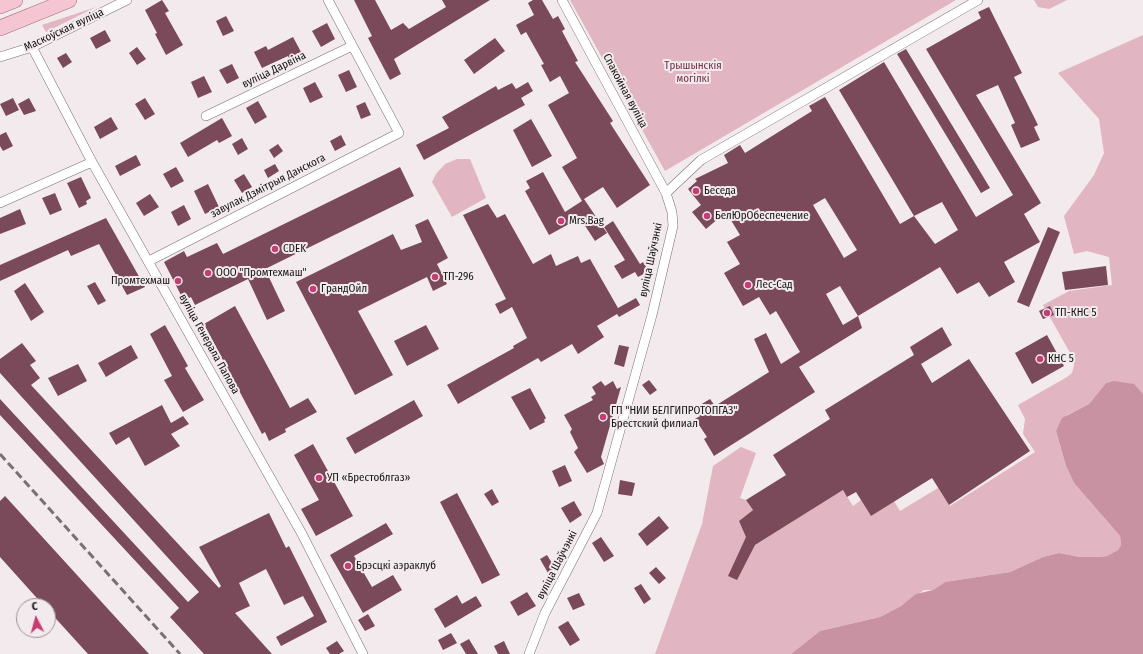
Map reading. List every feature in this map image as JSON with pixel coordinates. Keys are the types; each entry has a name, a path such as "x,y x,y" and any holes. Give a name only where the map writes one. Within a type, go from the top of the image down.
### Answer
{"main road":[{"path":"0,6 15,0"},
{"path":"0,28 69,0"}],"street":[{"name":"Маскоўская вуліца","path":"0,57 32,47 127,0"},
{"path":"328,0 352,46"},
{"name":"Спакойная вуліца","path":"562,0 666,193"},
{"path":"666,193 701,160 978,0"},
{"name":"вуліца Дарвіна","path":"206,116 352,46"},
{"name":"завулак Дзмітрыя Данскога","path":"149,261 399,133 352,46"},
{"name":"вуліца Генерала Папова","path":"32,47 92,162 302,534 363,654"},
{"path":"0,203 92,162"},
{"name":"вуліца Шаўчэнкі","path":"529,654 545,613 597,513 608,479 673,226 672,212 666,193"}],"green space":[{"name":"Трышынскія могілкі","path":"570,0 956,0 665,171"},
{"path":"1034,0 1067,0 1049,9 1038,7"},
{"path":"96,7 46,32 42,25"},
{"path":"1143,35 1143,394 1140,391 1110,382 1106,383 1089,404 1067,415 1056,431 1066,466 1074,483 1120,536 1121,545 1118,550 1107,556 1098,557 1080,557 1059,553 1043,557 1010,572 945,582 933,590 924,590 901,606 880,617 820,631 791,654 655,654 702,524 713,466 741,447 756,453 740,498 746,500 753,510 739,521 755,545 843,490 853,506 861,500 871,516 894,501 900,511 938,488 950,506 1035,452 1023,434 1025,419 1018,405 1067,377 1072,373 1074,365 1073,358 1043,305 1069,291 1112,285 1109,257 1087,251 1074,254 1064,216 1094,175 1104,153 1099,119 1058,73"},
{"path":"457,159 470,159 486,198 452,217 432,182 436,174 445,164"}],"shaded area":[{"path":"1114,381 1134,384 1143,394 1143,654 791,654 820,631 880,617 901,606 916,594 933,590 945,582 1010,572 1043,557 1059,553 1080,557 1098,557 1107,556 1118,550 1121,545 1120,536 1074,483 1066,466 1056,431 1062,418 1089,404 1106,383"}],"building":[{"path":"162,0 169,11 165,13 183,45 166,55 145,10"},
{"path":"354,0 375,0 391,30 403,23 409,29 446,7 442,0 490,0 394,59 401,74 390,80 368,38 372,36"},
{"path":"533,0 542,0 553,19 558,16 565,29 562,31 578,61 575,62 613,121 610,123 650,185 617,208 603,187 584,199 607,233 595,241 580,218 549,235 525,191 530,188 526,181 543,172 565,212 582,201 562,167 577,158 548,105 569,93 560,76 550,82 541,65 544,64 526,32 521,35 516,25 534,15 528,3"},
{"path":"989,7 1022,73 1014,77 1038,125 1034,127 1040,140 1021,148 1011,125 1015,123 998,85 976,95 1041,203 1024,214 1040,242 1004,262 1015,282 989,297 979,282 957,294 940,267 858,316 862,328 799,367 815,392 714,456 704,439 707,437 695,419 700,416 695,408 710,399 715,406 769,372 754,339 766,333 781,364 800,352 776,311 770,315 759,297 743,306 724,273 740,264 727,242 740,235 726,212 706,229 692,212 701,205 688,189 697,181 695,179 728,163 724,155 740,145 745,153 812,111 809,106 825,97 900,224 914,216 839,90 884,62 976,217 1013,195 926,49 981,18 978,12","holes":["825,198 857,250 844,258 813,205","942,202 958,230 935,244 914,216","840,286 858,316 843,325 826,294"]},
{"path":"226,16 234,31 223,36 216,21"},
{"path":"327,23 335,39 321,47 312,31"},
{"path":"105,30 111,41 96,49 90,38"},
{"path":"293,37 301,52 289,58 288,56 262,68 254,52 266,46 268,50"},
{"path":"495,38 505,51 474,74 464,60"},
{"path":"137,47 146,59 137,65 129,53"},
{"path":"906,49 990,188 981,193 897,54"},
{"path":"66,53 72,62 63,68 57,58"},
{"path":"232,64 239,78 227,84 219,70"},
{"path":"349,70 357,87 346,92 338,75"},
{"path":"204,76 212,92 198,98 191,82"},
{"path":"315,82 323,97 310,103 303,88"},
{"path":"528,82 533,91 521,98 525,105 424,160 416,145 449,128 442,117 496,86 498,90 512,83 516,89"},
{"path":"13,98 19,110 6,116 0,104"},
{"path":"29,98 36,111 24,115 18,104"},
{"path":"145,98 155,114 145,120 135,104"},
{"path":"258,101 267,117 255,124 246,108"},
{"path":"365,102 371,115 361,119 356,106"},
{"path":"111,117 118,129 100,139 94,127"},
{"path":"222,118 232,136 219,143 217,140 188,157 180,143"},
{"path":"531,119 552,156 532,167 513,130"},
{"path":"6,132 13,146 3,151 0,146 0,135"},
{"path":"341,135 346,145 335,151 330,141"},
{"path":"242,138 248,149 238,155 232,144"},
{"path":"278,144 283,151 274,158 269,150"},
{"path":"136,155 141,165 120,176 115,166"},
{"path":"275,164 279,171 268,178 264,170"},
{"path":"176,167 184,181 171,188 163,174"},
{"path":"400,167 414,196 265,269 285,311 267,320 248,279 195,305 191,297 184,301 164,262 184,251 187,257 217,243 223,254"},
{"path":"244,174 252,187 242,193 234,180"},
{"path":"81,177 91,198 86,201 87,204 79,208 67,183"},
{"path":"208,184 219,207 205,214 194,191"},
{"path":"55,193 62,210 50,215 42,198"},
{"path":"150,194 159,207 144,216 136,203"},
{"path":"488,204 497,218 505,214 533,264 551,254 556,266 578,256 581,263 590,259 618,308 636,298 640,305 619,317 617,314 597,326 604,337 578,354 572,344 541,362 538,358 458,404 447,385 514,348 513,346 527,338 512,307 500,314 495,304 506,299 463,215"},
{"path":"184,205 191,219 178,226 171,212"},
{"path":"20,209 26,224 0,234 0,218"},
{"path":"106,218 145,287 127,295 99,244 71,256 68,250 0,281 0,265"},
{"path":"428,219 448,258 437,264 447,284 433,291 427,277 358,311 393,375 355,395 296,282 393,234 401,250 422,242 415,225"},
{"path":"613,221 640,264 643,262 649,271 638,277 635,272 622,279 614,266 625,260 604,227"},
{"path":"1048,227 1060,232 1029,307 1017,302"},
{"path":"1106,266 1108,285 1065,290 1062,272"},
{"path":"95,282 106,301 98,305 87,286"},
{"path":"25,283 44,312 31,321 14,291"},
{"path":"235,306 290,408 308,398 317,412 285,429 286,432 269,441 265,432 262,434 204,324"},
{"name":"ТП-КНС 5","path":"1050,306 1054,315 1043,319 1039,311"},
{"path":"165,325 188,366 185,368 204,400 183,412 164,380 172,376 150,334"},
{"path":"426,325 439,349 407,366 394,341"},
{"path":"942,327 952,345 921,364 932,383 969,359 1030,451 949,505 932,478 871,516 856,492 847,497 843,490 755,545 737,580 728,576 746,537 739,521 753,510 746,500 786,475 773,455 830,419 825,410 914,355 910,347"},
{"name":"КНС 5","path":"1047,335 1064,366 1032,384 1015,353"},
{"path":"22,343 36,361 30,365 40,378 31,385 219,588 221,586 199,547 269,513 286,548 289,546 327,622 281,646 276,637 314,616 303,596 284,605 266,569 239,583 250,606 235,613 272,654 204,654 170,617 179,608 0,415 0,399 188,602 199,592 0,373 0,359"},
{"path":"131,345 138,358 106,377 98,363"},
{"path":"619,345 629,347 624,367 614,364"},
{"path":"78,364 87,381 58,396 48,378"},
{"path":"649,380 657,390 650,395 642,385"},
{"path":"601,381 605,386 613,381 617,389 621,387 601,457 604,464 587,473 574,452 578,448 570,432 572,429 564,415 593,400 591,397 596,394 592,387"},
{"path":"530,388 546,418 544,420 545,422 530,430 511,397"},
{"path":"414,400 423,416 355,454 346,438"},
{"path":"162,405 171,423 183,416 189,424 171,434 180,446 145,466 129,437 116,445 109,433"},
{"name":"УП «Брестоблгаз»","path":"313,444 353,516 316,536 301,509 319,500 294,455"},
{"path":"565,465 572,481 559,487 552,471"},
{"path":"620,480 635,483 632,496 618,494"},
{"path":"492,489 499,502 492,506 484,494"},
{"path":"457,493 500,575 482,584 440,502"},
{"path":"5,496 149,654 88,654 56,619 56,598 37,598 0,557 0,501"},
{"path":"574,501 582,515 570,523 561,508"},
{"path":"659,516 669,528 647,546 638,534"},
{"name":"Брэсцкі аэраклуб","path":"386,523 393,534 354,556 372,587 393,575 402,590 363,613 330,555"},
{"path":"601,537 614,556 604,562 592,543"},
{"path":"547,555 555,568 548,573 540,559"},
{"path":"656,567 666,578 659,584 649,573"},
{"path":"641,584 651,599 644,604 634,588"},
{"path":"527,592 536,606 518,616 510,602"},
{"path":"579,593 585,605 573,610 567,598"},
{"path":"457,595 462,604 476,596 482,606 445,628 434,609"},
{"path":"368,614 375,626 365,631 358,620"},
{"path":"568,621 580,640 570,646 558,627"},
{"path":"451,633 457,643 443,650 438,640"},
{"path":"469,639 478,654 466,654 460,644"},
{"path":"337,641 344,651 339,654 330,654 326,648"},
{"path":"504,641 510,654 498,654 494,646"}],"railway":[{"path":"0,454 180,654"}],"place":[{"name":"Беседа","path":"696,191"},
{"name":"БелЮрОбеспечение","path":"707,216"},
{"name":"Mrs.Bag","path":"561,221"},
{"name":"CDEK","path":"275,249"},
{"name":"ООО \"Промтехмаш\"","path":"208,273"},
{"name":"ТП-296","path":"435,277"},
{"name":"Промтехмаш","path":"178,281"},
{"name":"Лес-Сад","path":"748,285"},
{"name":"ГрандОйл","path":"313,289"},
{"name":"ТП-КНС 5","path":"1047,313"},
{"name":"КНС 5","path":"1040,359"},
{"name":"ГП \"НИИ БЕЛГИПРОТОПГАЗ\" Брестский филиал","path":"603,417"},
{"name":"УП «Брестоблгаз»","path":"319,478"},
{"name":"Брэсцкі аэраклуб","path":"348,566"}]}
